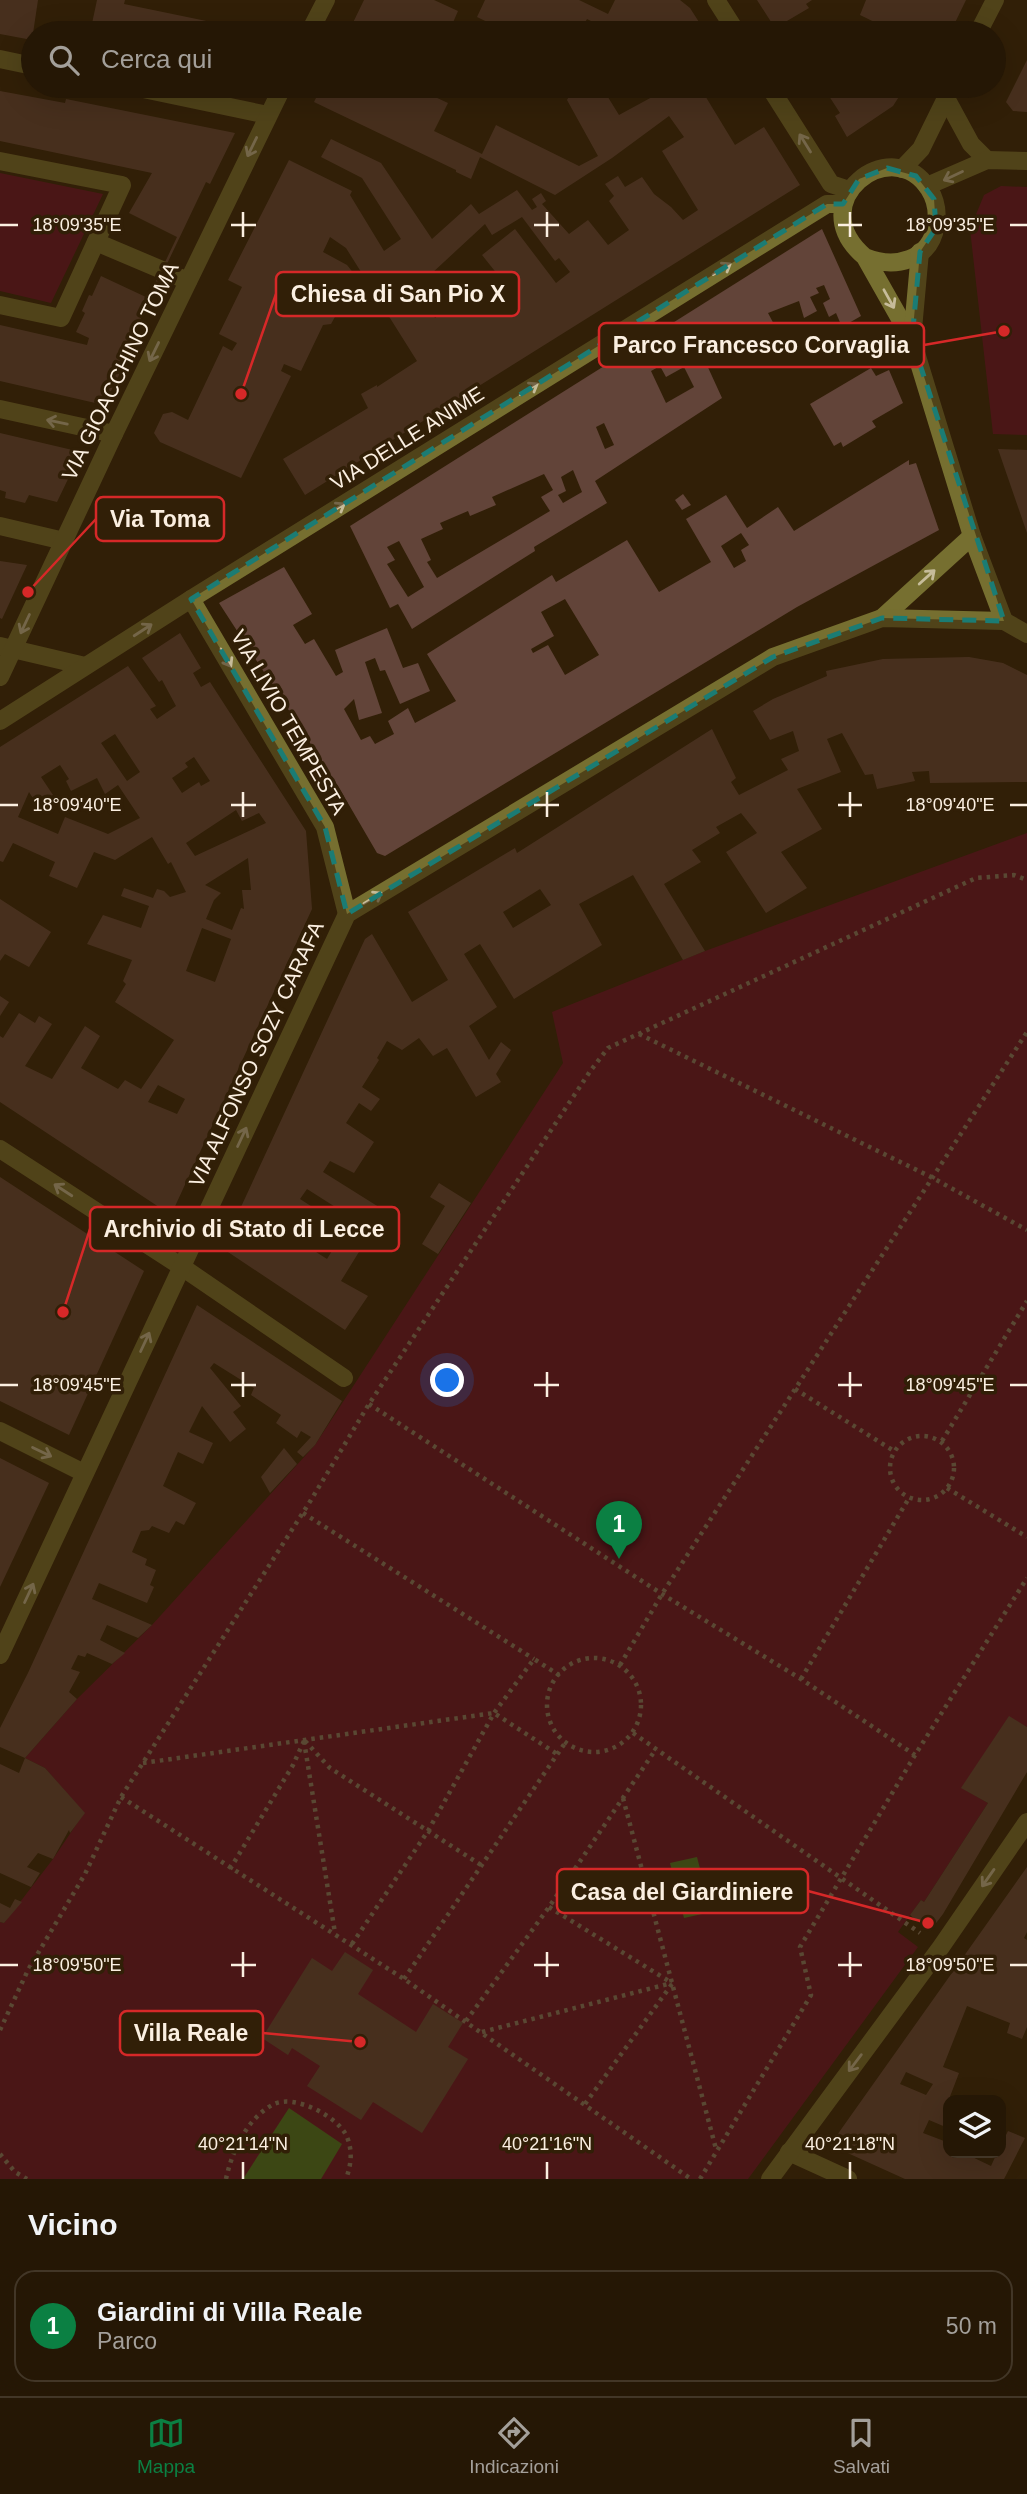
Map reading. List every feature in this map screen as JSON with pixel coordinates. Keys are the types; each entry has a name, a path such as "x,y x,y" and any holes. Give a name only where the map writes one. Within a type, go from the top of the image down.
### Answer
{"street":[{"path":"315,21 326,0"},
{"path":"716,0 729,21"},
{"path":"984,21 995,0"},
{"path":"0,59 21,63"},
{"path":"187,98 268,115"},
{"name":"VIA GIOACCHINO TOMA","path":"0,677 7,647 64,541 277,98"},
{"path":"777,98 831,184 846,197"},
{"path":"902,169 921,149 946,98"},
{"path":"952,98 971,144 987,160"},
{"path":"927,186 987,160 1027,160"},
{"path":"0,161 122,185 61,318 0,305"},
{"path":"865,257 894,264 920,253 930,241 936,228 934,199 927,186 916,176 902,169 872,171 859,179 846,197 842,219 846,234 854,247 865,257 912,340 972,536 1004,621"},
{"name":"VIA DELLE ANIME","path":"0,721 191,599 827,204 846,197"},
{"path":"96,242 188,281"},
{"path":"912,340 920,253"},
{"path":"0,409 114,434"},
{"path":"0,526 64,541"},
{"name":"VIA ALFONSO SOZY CARAFA","path":"882,618 972,536"},
{"name":"VIA LIVIO TEMPESTA","path":"191,599 325,827 347,914"},
{"name":"VIA ALFONSO SOZY CARAFA","path":"0,1655 347,914 773,657 882,618 1004,621 1027,634"},
{"path":"7,647 85,666"},
{"path":"0,1149 182,1267 344,1378"},
{"path":"0,1431 84,1473"},
{"path":"770,2179 941,1947 1027,1822"},
{"path":"789,2152 848,2179"}],"path":[{"path":"0,2030 28,1970 85,1874 121,1797 142,1763 303,1513 369,1404 608,1048 976,878 1014,875 1027,880"},
{"path":"620,1665 662,1594 1027,1032"},
{"path":"639,1034 931,1178 1027,1230"},
{"path":"942,1441 1027,1301"},
{"path":"795,1389 894,1451"},
{"path":"369,1404 662,1594 801,1679 915,1755"},
{"path":"933,1436 942,1441 949,1449 955,1469 947,1488 930,1499 909,1498 894,1484 890,1473 890,1461 894,1451 911,1437 933,1436"},
{"path":"947,1488 1027,1538"},
{"path":"801,1679 909,1498"},
{"path":"303,1513 559,1675"},
{"path":"700,2179 811,1995 800,1947 915,1755 1027,1578"},
{"path":"588,1658 605,1659 620,1665 632,1676 642,1704 640,1719 633,1733 622,1744 609,1751 579,1751 565,1743 554,1731 547,1717 546,1700 551,1685 559,1675 573,1662 588,1658"},
{"path":"352,1944 428,1831 494,1713 534,1659"},
{"path":"142,1763 494,1713 557,1754"},
{"path":"633,1733 941,1947"},
{"path":"304,1740 330,1768 481,1865"},
{"path":"230,1869 293,1765 304,1740"},
{"path":"304,1740 335,1933"},
{"path":"404,1979 565,1743"},
{"path":"466,2021 549,1907 656,1749"},
{"path":"121,1797 230,1869 352,1944 691,2179"},
{"path":"623,1798 717,2150"},
{"path":"549,1907 673,1983"},
{"path":"482,2032 673,1983"},
{"path":"585,2104 673,1983"},
{"path":"226,2179 230,2162 249,2124 276,2103 299,2102 337,2121 347,2137 352,2161 346,2179"},
{"path":"0,2154 15,2172 27,2179"}],"highlighted area":[{"path":"887,168 916,176 934,199 936,228 920,252 912,340 1004,621 882,618 773,657 347,914 325,827 191,599 827,204 843,204 859,179"}],"shaded area":[{"path":"0,173 103,194 51,303 0,291"},
{"path":"1001,186 1027,187 1027,435 993,434 970,229 984,195"},
{"path":"1027,833 1027,1727 1009,1717 962,1788 988,1803 924,1902 921,1900 898,1932 918,1947 748,2179 0,2179 0,1922 4,1923 84,1813 45,1768 25,1758 77,1699 152,1625 315,1445 563,1063 552,1012 705,951"},
{"path":"697,1857 711,1912 684,1918 670,1863"},
{"path":"289,2108 342,2144 321,2179 243,2179"}],"building":[{"path":"0,0 38,0 35,21 21,21 21,38 0,34"},
{"path":"97,0 125,0 124,4 207,21 93,21"},
{"path":"364,0 434,0 458,11 454,21 354,21"},
{"path":"485,0 579,0 608,14 615,0 680,0 690,8 698,21 485,21 477,17"},
{"path":"757,0 812,0 806,4 809,8 787,21 770,21"},
{"path":"866,0 966,0 956,21 872,21 860,15"},
{"path":"1027,60 1027,112 1013,111 1006,102"},
{"path":"0,91 21,95 21,98 65,103 66,99 235,133 210,184 206,182 125,352 129,355 104,405 0,381 0,325 87,345 89,338 76,332 85,313 82,311 89,295 92,296 101,276 148,298 177,237 129,213 152,173 0,141"},
{"path":"316,98 437,98 448,103 434,131 482,154 496,125 579,166 598,156 568,98 608,98 619,115 650,98 706,98 735,145 764,127 800,185 305,495 283,459 368,408 361,394 417,361 346,248 330,237 323,252 347,265 355,275 352,286 331,324 323,325 301,371 284,364 281,371 291,376 241,478 160,442 154,433 163,414 172,412 188,420 223,346 232,351 237,343 219,334 242,287 228,280 289,160 352,191 350,195 384,251 401,239 362,178 321,157 331,139 381,163 432,239 471,204 479,214 517,190 532,210 537,207 532,199 541,193 546,201 542,204 569,234 588,220 608,245 629,230 609,201 614,196 605,184 618,176 625,187 642,177 654,194 683,220 698,210 662,151 684,137 669,116 555,195 480,157 471,179 314,102","holes":["522,217 555,261 559,258 570,272 556,283 515,229 482,255 502,280 477,300 470,291 435,318 421,295 439,284 431,274 485,224 492,235"]},
{"path":"830,98 898,98 893,106 847,137 835,116 840,113"},
{"path":"822,229 861,316 842,327 836,313 829,317 823,303 830,299 824,285 816,288 819,293 810,297 817,311 804,318 799,301 768,313 784,343 759,352 761,355 739,366 721,328 695,339 722,398 595,481 607,503 534,547 535,551 412,629 398,604 390,608 350,526","holes":["660,366 666,377 684,367 694,387 666,403 651,371","604,423 614,445 605,449 596,427","573,470 582,492 563,503 558,495 566,491 561,477","544,474 553,490 541,497 550,511 437,578 427,562 431,560 421,539 443,529 440,523 468,511 470,516 496,505 492,497","399,541 424,587 408,597 387,564 395,560 387,547"]},
{"path":"871,368 876,376 889,370 903,403 872,421 876,427 843,447 841,442 834,446 810,404"},
{"path":"0,433 81,452 57,502 29,495 25,503 5,498 6,492 0,490"},
{"path":"998,449 1027,450 1027,533"},
{"path":"909,460 909,465 916,463 939,530 797,607 385,856 377,853 338,786 219,603 284,567 312,614 293,625 305,644 314,639 336,676 343,672 335,650 387,628 403,668 418,663 430,691 400,704 385,670 380,671 375,658 365,662 382,713 359,720 354,699 344,709 361,740 370,736 375,744 394,734 388,721 408,708 415,723 456,701 427,654 552,575 556,582 627,540 659,592 711,562 686,519 726,495 747,528 778,507 794,531","holes":["741,533 749,545 741,550 746,561 734,568 721,546","565,599 599,655 565,675 548,645 533,653 531,649 554,636 541,612"]},
{"path":"683,494 691,505 682,510 675,500"},
{"path":"0,561 27,565 2,619 0,618"},
{"path":"180,633 201,668 193,673 201,687 210,682 306,831 312,909 171,1215 0,1102 0,1036 3,1038 19,1013 35,1023 39,1016 52,1024 25,1066 52,1079 85,1026 100,1036 81,1068 118,1089 125,1080 141,1089 174,1040 115,1002 126,984 123,981 132,960 87,944 103,915 141,928 149,906 121,896 124,888 153,898 157,889 170,897 186,892 171,862 168,864 152,837 115,860 94,852 77,888 49,876 55,862 13,843 3,862 0,861 0,747 128,666 156,706 150,709 157,719 176,706 162,680 159,682 142,658","holes":["115,734 140,772 127,781 101,743","194,757 210,781 201,786 199,782 182,793 172,778 188,767 185,763","60,765 69,779 66,781 71,791 97,778 105,794 118,785 140,818 108,834 65,817 58,834 18,817 29,792 36,803 53,795 41,777","236,810 242,821 259,813 266,823 195,856 186,843","248,858 251,890 242,890 244,909 241,908 232,930 206,919 214,900 221,893 205,885","202,928 231,939 215,982 186,971","158,1085 185,1099 177,1114 148,1102"]},
{"path":"969,657 1003,663 1027,675 1027,782 930,783 929,771 912,772 915,781 877,789 873,774 865,775 842,733 827,739 841,772 797,789 822,829 781,852 807,888 766,913 726,852 757,833 741,813 716,827 720,833 692,850 701,862 664,884 705,951 683,960 633,875 579,904 602,945 514,999 480,944 464,954 497,1007 469,1026 489,1060 501,1042 511,1050 496,1074 501,1082 476,1097 447,1048 433,1056 419,1038 402,1050 387,1041 362,1087 380,1099 371,1111 359,1103 346,1123 374,1142 354,1173 330,1161 323,1172 382,1209 370,1229 307,1189 300,1199 317,1210 305,1228 311,1232 302,1243 327,1259 343,1233 362,1247 341,1281 368,1296 345,1330 222,1248 365,939 372,934 412,1002 448,980 408,912 515,848 517,853 712,729 736,778 731,782 739,795 788,770 781,759 799,751 793,731 770,740 753,711 773,699 827,676 826,671 883,659","holes":["540,889 551,905 513,928 503,912"]},
{"path":"0,899 51,932 29,967 5,954 0,961"},
{"path":"0,996 9,1002 0,1016"},
{"path":"0,1177 144,1271 69,1435 0,1401"},
{"path":"439,1183 471,1203 438,1254 422,1244 445,1206 430,1197"},
{"path":"197,1305 342,1401 315,1445 303,1457 297,1452 311,1437 301,1431 297,1438 276,1423 281,1415 251,1395 254,1388 214,1363 210,1368 241,1406 233,1412 246,1429 230,1442 202,1406 189,1432 213,1443 203,1464 178,1452 163,1486 196,1503 184,1525 176,1521 169,1533 152,1526 149,1530 141,1531 132,1552 147,1559 145,1565 156,1570 150,1585 154,1587 147,1603 99,1583 92,1599 152,1625 138,1638 107,1625 100,1640 125,1653 112,1664 87,1653 85,1657 78,1655 71,1669 80,1672 69,1692 77,1699 25,1758 0,1747 0,1728 28,1673"},
{"path":"284,1448 297,1464 270,1493 261,1477"},
{"path":"0,1458 49,1483 0,1587"},
{"path":"1009,1716 1027,1727 1027,1772 943,1914 930,1931 910,1915 921,1900 924,1902 988,1803 961,1788"},
{"path":"25,1758 45,1768 85,1813 70,1833 69,1830 53,1859 38,1853 27,1867 40,1873 31,1887 0,1873 0,1764 19,1773"},
{"path":"1027,1867 1027,1932 1024,1938 1027,1940 1027,2027 1022,2039 1007,2033 1010,2023 967,2006 943,2067 959,2073 951,2095 943,2095 943,2126 929,2120 923,2133 943,2141 943,2158 974,2158 991,2166 995,2158 1006,2158 1008,2131 1025,2138 1004,2179 905,2179 830,2145","holes":["906,2072 933,2084 926,2095 900,2084"]},
{"path":"15,1899 22,1902 4,1923 0,1922 0,1903 10,1908"},
{"path":"345,1952 373,1970 358,1994 416,2032 433,2004 463,2023 448,2047 468,2059 422,2133 373,2102 361,2120 307,2086 320,2066 292,2048 288,2055 262,2038 312,1958 332,1971"}],"place":[{"name":"Parco Francesco Corvaglia","path":"1004,331"},
{"name":"Chiesa di San Pio X","path":"241,394"},
{"name":"Via Toma","path":"28,592"},
{"name":"Archivio di Stato di Lecce","path":"63,1312"},
{"name":"Giardini di Villa Reale","path":"619,1559"},
{"name":"Casa del Giardiniere","path":"928,1923"},
{"name":"Villa Reale","path":"360,2042"}]}
